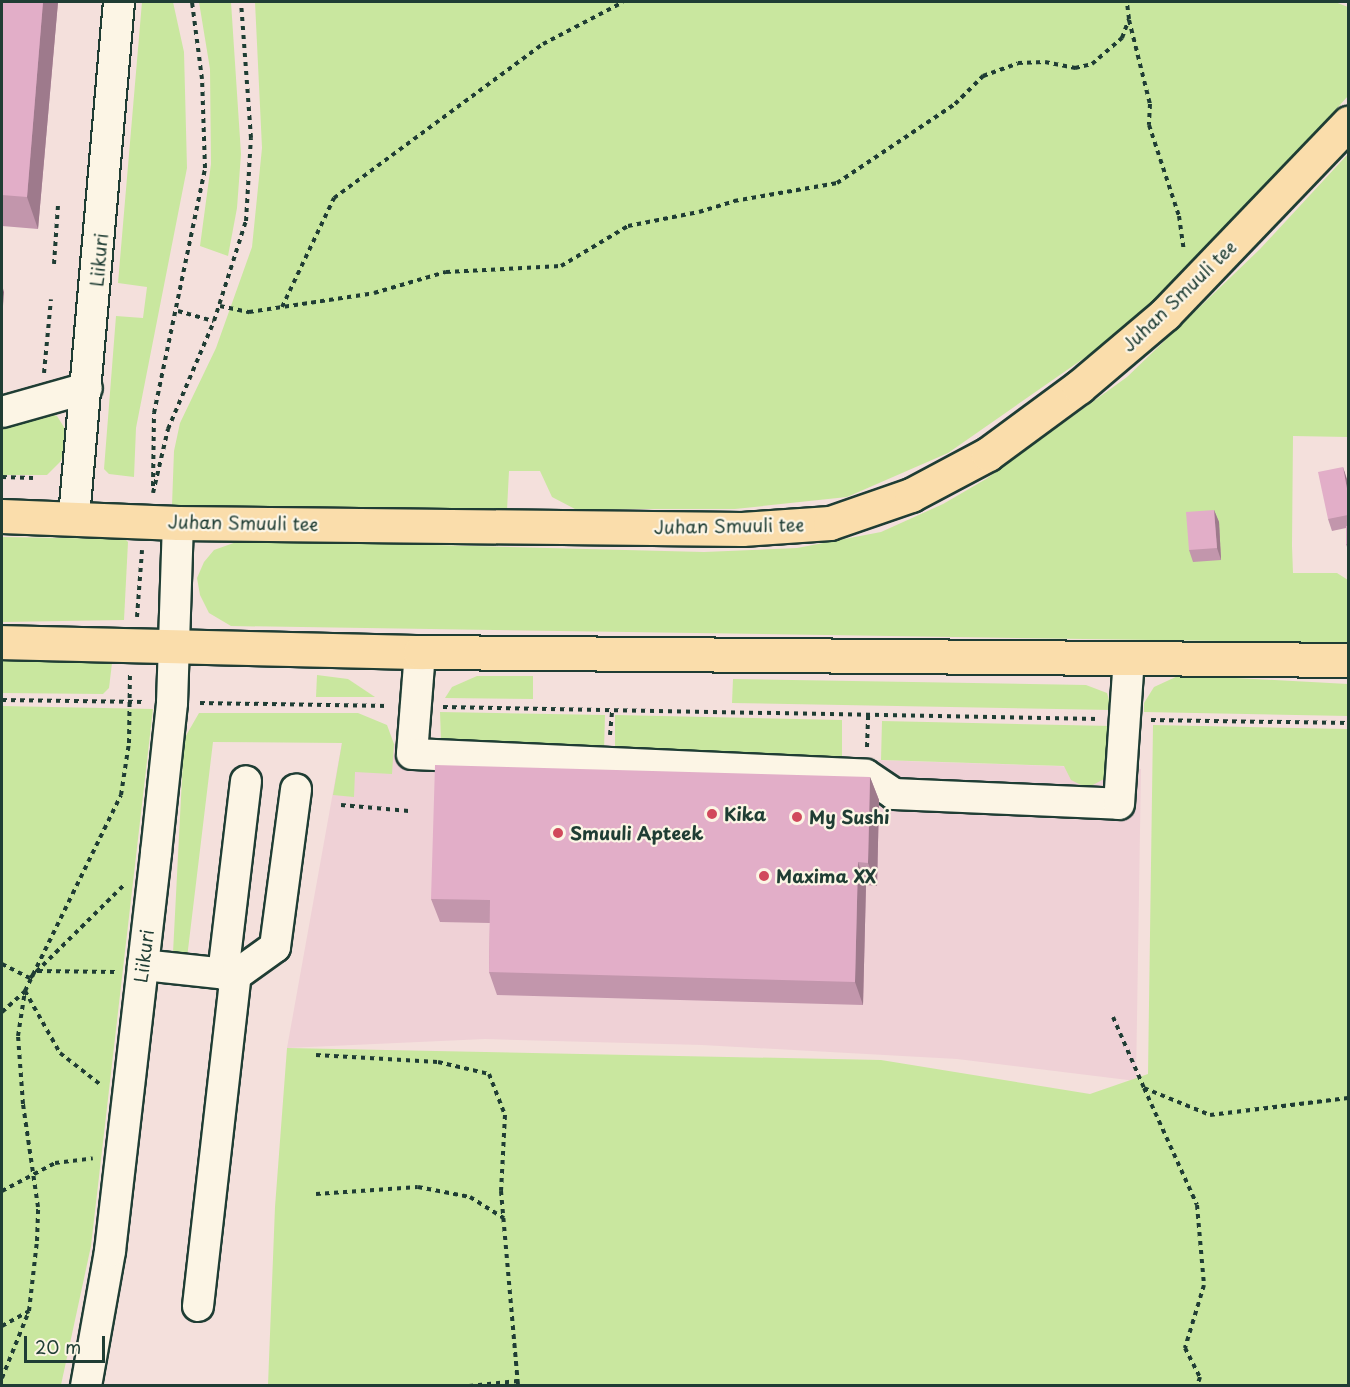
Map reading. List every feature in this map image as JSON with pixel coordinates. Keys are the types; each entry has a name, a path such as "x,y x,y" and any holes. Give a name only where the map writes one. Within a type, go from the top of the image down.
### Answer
{"main road":[{"name":"Juhan Smuuli tee","path":"2,516 74,518 160,513 741,529 830,523 911,495 988,454 1079,387 1194,285 1348,123"},
{"path":"2,642 420,652 1348,660"}],"street":[{"name":"Liikuri","path":"74,518 119,2"},
{"path":"2,412 87,388"},
{"name":"Liikuri","path":"86,1386 104,1296 172,703 176,647 160,513"},
{"path":"420,652 412,753 866,775 894,794 1119,804 1128,659"},
{"path":"198,1306 246,781"},
{"path":"143,968 230,974 275,947 296,789"}],"path":[{"path":"160,513 154,413 178,311 205,168 202,79 192,2"},
{"path":"2,1378 29,1311 38,1207 32,1174 18,1036 25,991 122,795 131,646 140,606 142,546 160,513 168,429 220,306 246,221 251,138 241,2"},
{"path":"282,308 334,198 543,44 623,2"},
{"path":"1127,2 1150,104 1149,125 1179,216 1194,285"},
{"path":"220,306 249,312 374,293 446,272 561,266 628,226 699,212 734,201 837,183 955,105 983,76 1018,63 1045,62 1075,68 1092,64 1122,38 1129,19"},
{"path":"54,264 58,205"},
{"path":"43,382 51,299"},
{"path":"178,311 214,321"},
{"path":"2,477 33,478"},
{"path":"2,700 1348,723"},
{"path":"341,805 409,811"},
{"path":"30,978 156,853"},
{"path":"2,964 30,978"},
{"path":"38,971 143,968"},
{"path":"25,991 60,1053 127,1104"},
{"path":"2,1012 25,991"},
{"path":"1113,1017 1197,1205 1204,1285 1185,1348 1200,1377 1197,1386"},
{"path":"316,1055 438,1062 489,1074 505,1115 504,1218 518,1383 469,1386"},
{"path":"1144,1088 1210,1115 1348,1098"},
{"path":"2,1191 32,1174 75,1159 120,1160"},
{"path":"316,1194 418,1187 470,1197 504,1218"},
{"path":"2,1326 29,1311"}],"shaded area":[{"path":"342,742 1141,769 1136,1081 957,1059 702,1045 485,1039 287,1048"}],"green space":[{"path":"142,2 173,2 184,52 187,168 136,428 134,477 109,474 104,469 116,316 143,318 147,287 118,283"},
{"path":"199,2 231,2 241,154 237,208 228,256 200,246 211,164 210,69"},
{"path":"255,2 1335,2 1348,7 1348,96 1193,269 1113,338 948,453 847,497 735,509 575,509 552,497 540,471 509,471 507,510 172,505 174,451 180,423 216,348 252,247 262,148"},
{"path":"1348,154 1348,437 1293,436 1292,546 1293,573 1337,573 1348,580 1348,643 231,626 209,613 200,595 197,578 204,562 214,550 242,540 704,552 797,548 881,532 943,504 986,479 1127,377 1260,249"},
{"path":"48,413 57,416 67,432 61,461 47,475 2,475 2,420"},
{"path":"2,537 125,539 128,542 124,620 2,622"},
{"path":"2,659 103,660 112,663 109,688 103,694 2,693"},
{"path":"317,675 348,679 375,697 316,697"},
{"path":"1180,675 1348,684 1348,716 1144,712 1144,703 1154,687"},
{"path":"477,676 533,676 533,699 445,698 452,687"},
{"path":"733,679 1086,685 1107,693 1112,710 732,703"},
{"path":"2,706 153,709 91,1246 61,1385 2,1385"},
{"path":"440,712 605,715 604,751 441,741"},
{"path":"199,713 358,713 387,725 394,744 392,774 355,772 354,797 333,795 342,743 213,742 187,958 173,953 184,739"},
{"path":"615,715 842,720 842,758 615,751"},
{"path":"882,721 1112,726 1106,778 1087,788 1071,780 1064,766 881,760"},
{"path":"1153,725 1348,729 1348,1385 268,1385 275,1207 287,1048 881,1060 1090,1094 1148,1074"}],"building":[{"path":"2,2 43,2 27,197 2,195"},
{"path":"1343,467 1348,494 1348,515 1328,519 1318,472"},
{"path":"1214,510 1217,548 1189,550 1186,512"},
{"path":"1346,526 1348,526 1348,544 1346,544"},
{"path":"435,765 870,777 868,863 858,862 855,982 489,972 490,900 431,899"}],"place":[{"name":"Kika","path":"712,814"},
{"name":"My Sushi","path":"797,817"},
{"name":"Smuuli Apteek","path":"558,833"},
{"name":"Maxima XX","path":"764,876"}]}
